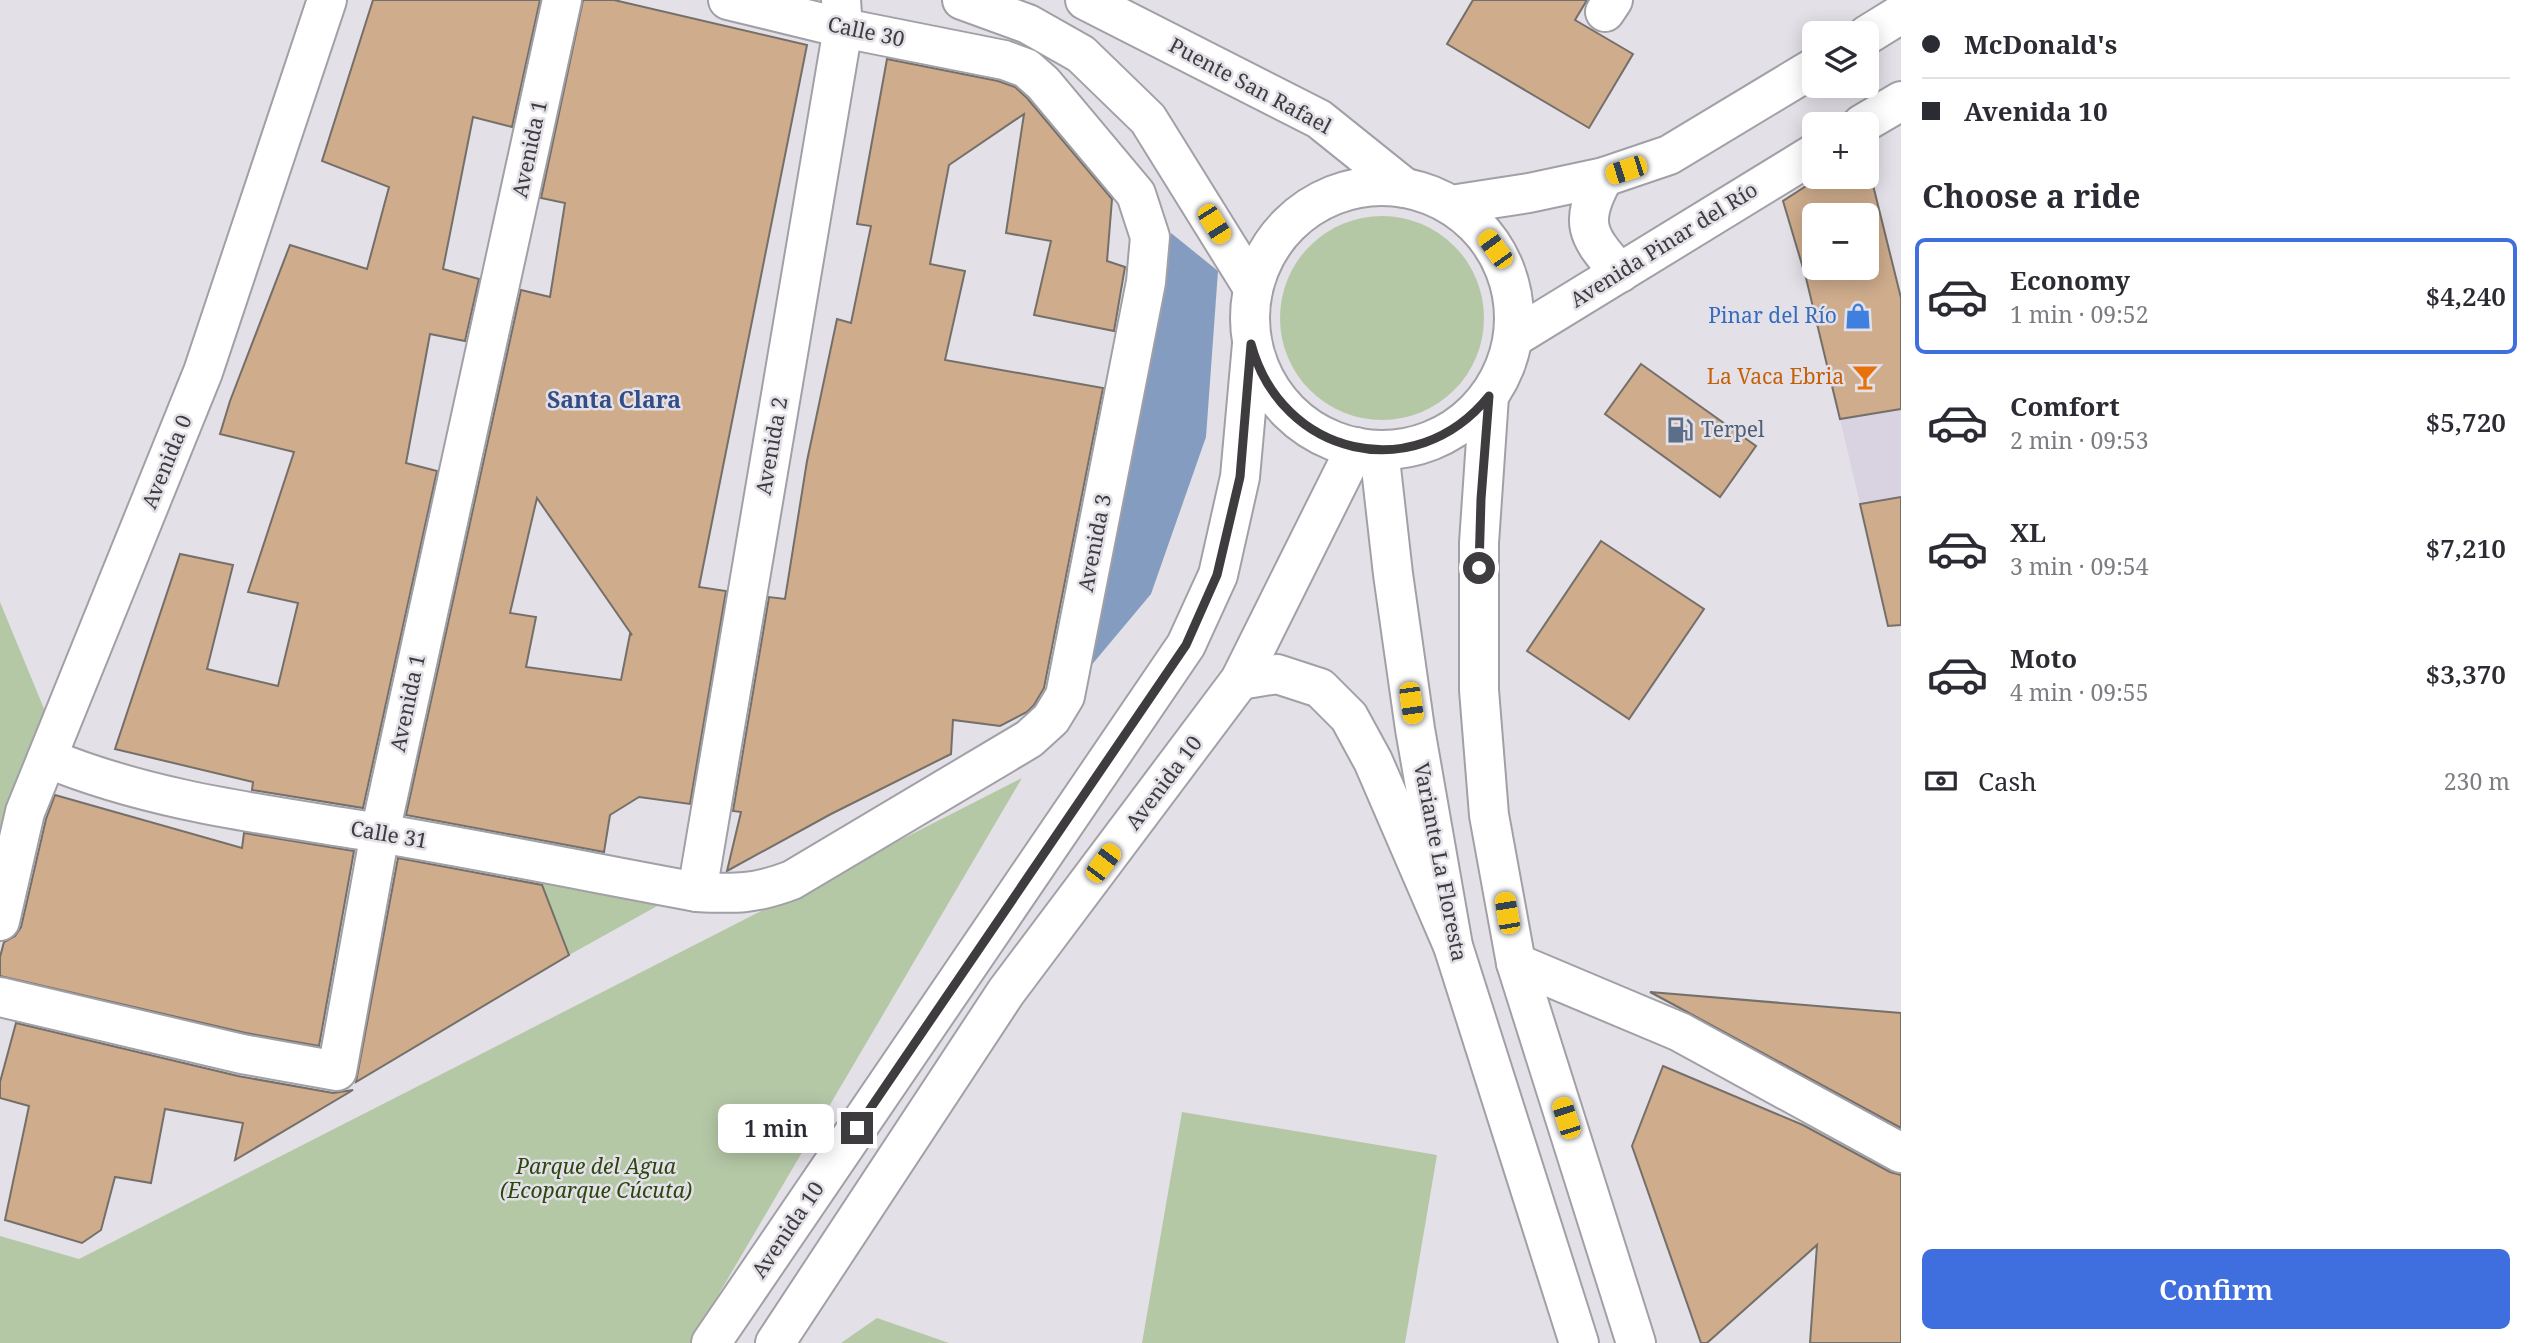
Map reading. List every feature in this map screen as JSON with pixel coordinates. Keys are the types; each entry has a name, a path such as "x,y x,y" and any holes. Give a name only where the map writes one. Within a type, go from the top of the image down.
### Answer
{"main road":[{"name":"Avenida 0","path":"0,922 25,812 203,372 327,0"},
{"name":"Avenida 1","path":"0,998 242,1054 337,1071 380,833 562,0"},
{"name":"Calle 30","path":"728,0 842,14 1004,60"},
{"path":"962,0 1028,24 1081,54 1148,119 1253,288"},
{"name":"Puente San Rafael","path":"1085,0 1319,118 1405,188"},
{"name":"Avenida 2","path":"697,892 842,14"},
{"path":"1879,28 1901,14"},
{"name":"Avenida 3","path":"736,894 766,890 792,880 1029,739 1051,719 1065,696 1146,282 1150,237 1136,194 1043,83 1026,68 1004,60"},
{"path":"1451,205 1529,193 1604,177 1669,155 1802,75"},
{"path":"1879,114 1901,101"},
{"name":"Avenida Pinar del Río","path":"1513,338 1802,160"},
{"path":"1604,177 1592,198 1588,219 1591,236 1620,273"},
{"path":"1371,186 1405,188 1421,191 1451,205 1476,224 1503,262 1513,292 1513,338 1505,369 1489,396 1470,417 1447,433 1421,444 1367,449 1326,438 1288,411 1269,387 1255,359 1251,344 1250,306 1264,257 1289,224 1309,208 1323,199 1355,189 1371,186"},
{"name":"Avenida 10","path":"716,1336 1186,645 1217,575 1240,477 1251,344"},
{"path":"1489,396 1479,543 1479,690 1489,815 1516,963 1636,1343"},
{"name":"Avenida 10","path":"775,1343 1006,992 1240,680 1367,449"},
{"name":"Variante La Floresta","path":"1367,449 1393,574 1415,729 1453,946 1579,1343"},
{"path":"1240,680 1277,674 1320,688 1349,717 1373,761 1453,946"},
{"name":"Calle 31","path":"47,758 102,779 172,799 380,833 697,892 736,894"},
{"path":"1516,963 1680,1032 1901,1153"}],"shaded area":[{"path":"1901,409 1901,497 1860,504 1840,419"}],"green space":[{"path":"1382,216 1421,224 1439,233 1454,246 1467,261 1476,279 1484,318 1476,357 1467,375 1454,390 1439,403 1421,412 1382,420 1343,412 1325,403 1310,390 1297,375 1288,357 1280,318 1288,279 1297,261 1310,246 1325,233 1343,224"},
{"path":"0,602 47,716 0,877"},
{"name":"Parque del Agua (Ecoparque Cúcuta)","path":"1022,778 690,1343 0,1343 0,1236 79,1259"},
{"path":"546,872 677,895 569,955 542,886"},
{"path":"1182,1112 1437,1155 1405,1343 1142,1343"},
{"path":"877,1318 949,1343 841,1343"}],"water":[{"path":"1171,233 1218,271 1206,437 1151,594 1079,680"}],"building":[{"path":"373,0 540,0 512,127 473,117 443,269 479,279 465,341 430,334 406,463 437,471 363,808 252,790 253,782 115,749 180,554 233,565 207,669 278,686 298,603 248,592 294,452 220,434 290,245 367,269 389,187 322,161"},
{"path":"583,0 614,0 807,45 699,587 726,591 690,804 639,797 610,815 604,852 406,815 521,290 550,297 565,203 541,198","holes":["537,498 632,635 630,634 621,680 526,667 536,617 510,613"]},
{"path":"1473,0 1587,0 1575,20 1633,54 1589,128 1447,44"},
{"path":"887,59 998,81 1015,87 1112,199 1107,261 1125,267 1114,331 1034,315 1051,241 1006,233 1024,114 949,165 930,264 965,271 945,360 1103,388 1044,688 1027,712 1000,726 953,720 951,754 831,814 727,871 741,812 733,811 769,597 785,599 807,461 837,319 851,323 871,226 857,224"},
{"path":"1802,189 1874,189 1877,203 1802,203 1802,265 1783,201"},
{"path":"1879,209 1901,298 1901,409 1840,419 1806,280 1879,280"},
{"name":"Terpel","path":"1641,364 1756,446 1720,497 1605,414"},
{"path":"1901,497 1901,625 1888,626 1860,504"},
{"path":"1601,541 1704,609 1629,719 1527,651"},
{"path":"55,795 242,848 244,833 354,851 319,1046 246,1033 0,976 0,957 4,942 15,936 21,927 46,819"},
{"path":"398,858 542,885 569,955 356,1082"},
{"path":"1650,992 1901,1013 1901,1128 1678,1007"},
{"path":"16,1023 238,1076 333,1093 353,1090 235,1160 243,1123 165,1109 151,1183 115,1177 101,1230 82,1243 5,1220 29,1106 0,1098 0,1082"},
{"path":"1663,1066 1803,1125 1890,1172 1901,1175 1901,1343 1810,1343 1817,1245 1707,1343 1701,1343 1632,1146"}],"place":[{"name":"Pinar del Río","path":"1858,316"},
{"name":"La Vaca Ebria","path":"1865,377"},
{"name":"Terpel","path":"1680,430"}],"district":[{"name":"Santa Clara","path":"614,400"}],"route":[{"path":"857,1128 1186,645 1217,575 1240,477 1251,344 1255,359 1269,387 1299,422 1326,438 1356,447 1379,450 1421,444 1459,426 1489,396 1479,568"}]}
